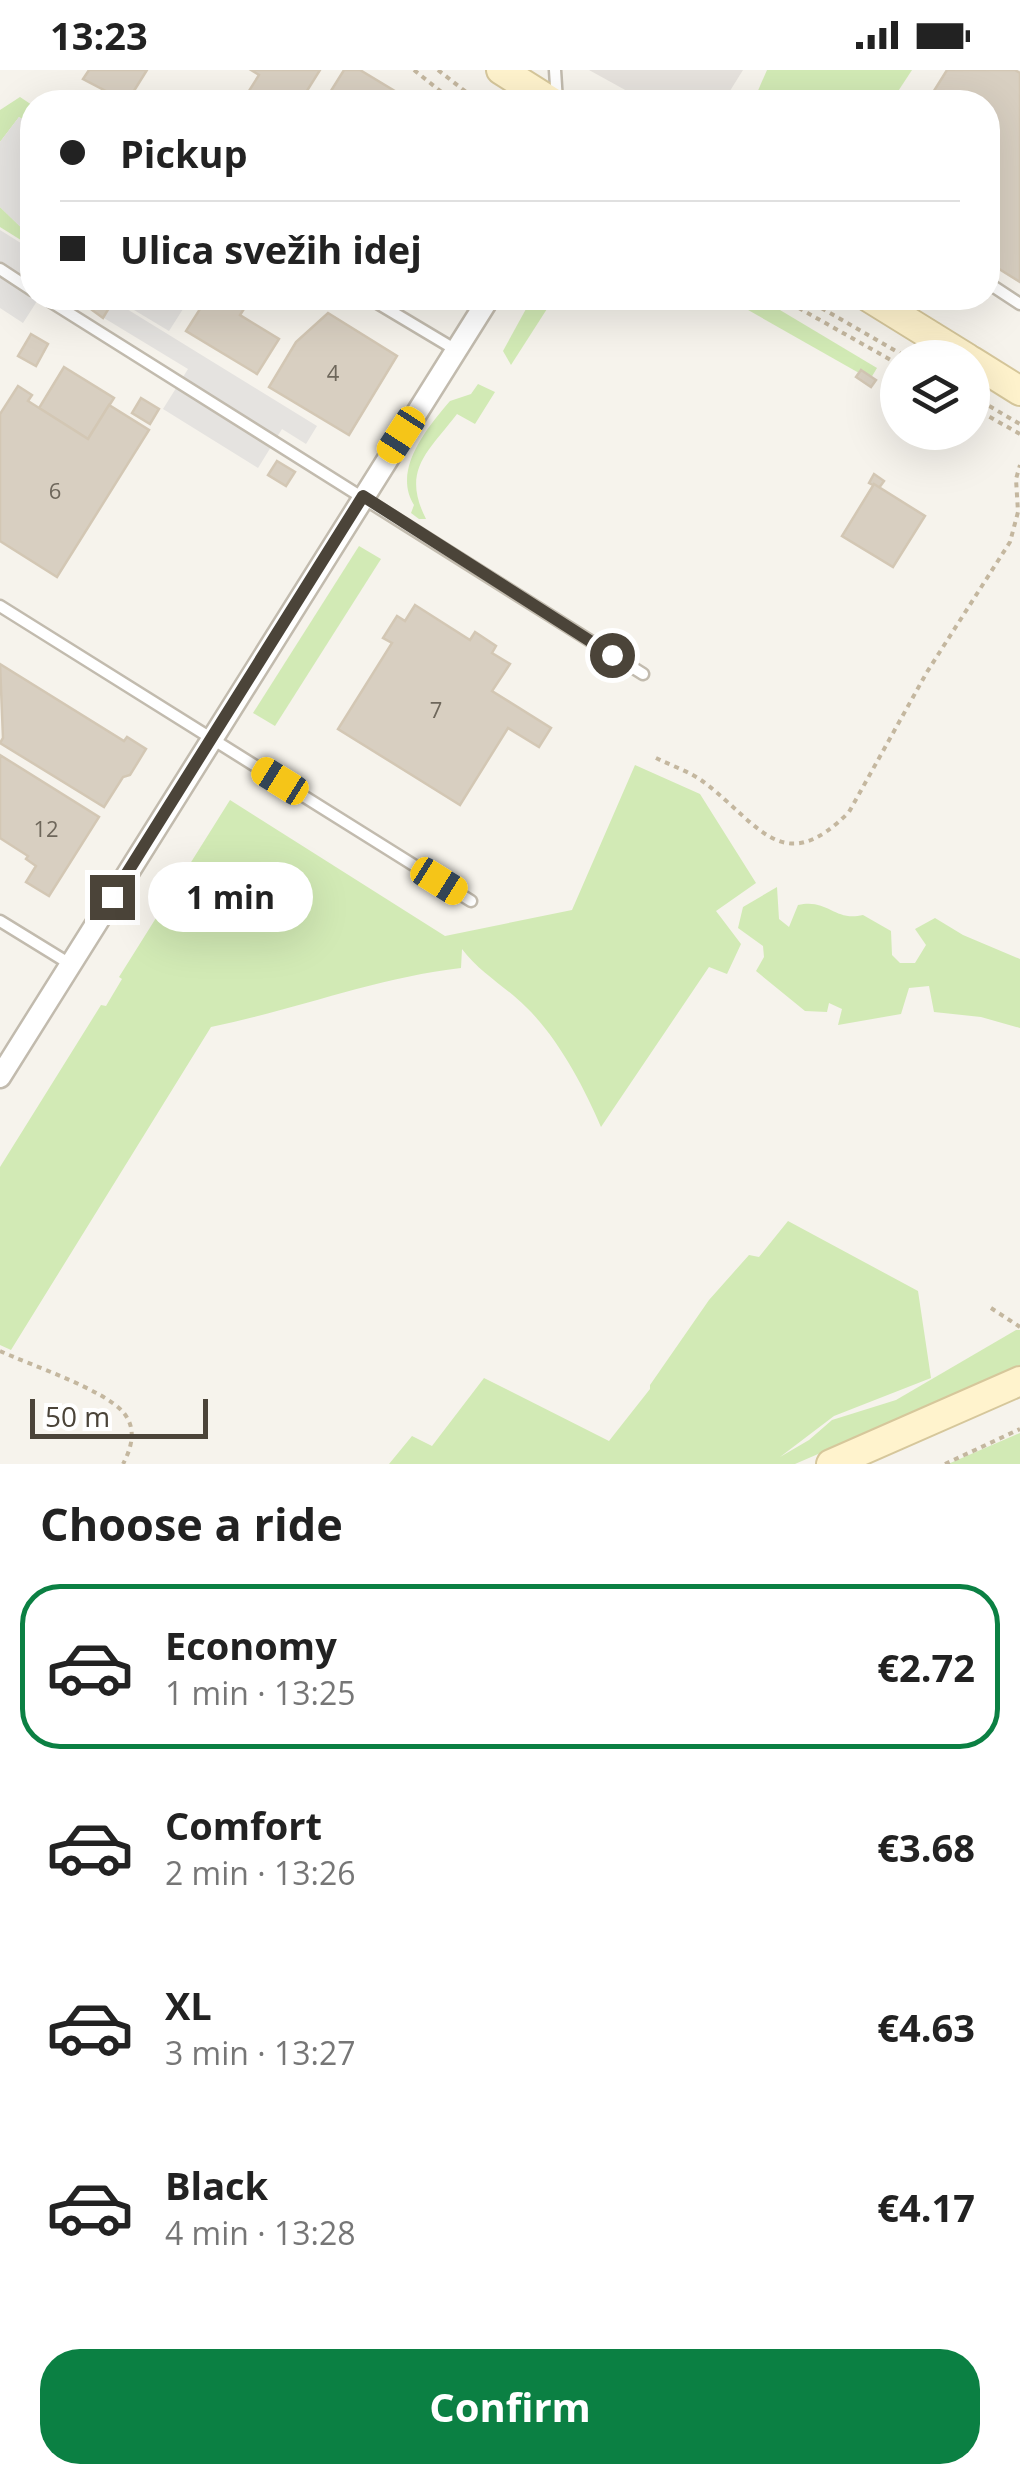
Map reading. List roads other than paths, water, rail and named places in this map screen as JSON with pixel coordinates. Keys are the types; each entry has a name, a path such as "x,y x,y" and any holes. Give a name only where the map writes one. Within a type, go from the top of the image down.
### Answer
{"street":[{"path":"501,70 535,90"},
{"path":"0,1077 481,310"},
{"path":"890,310 939,340"},
{"path":"990,372 1020,391"},
{"path":"832,1464 1020,1382"}],"lane":[{"path":"64,310 643,674"},
{"path":"389,310 456,350"},
{"path":"0,606 471,901"},
{"path":"0,922 70,964"}]}
